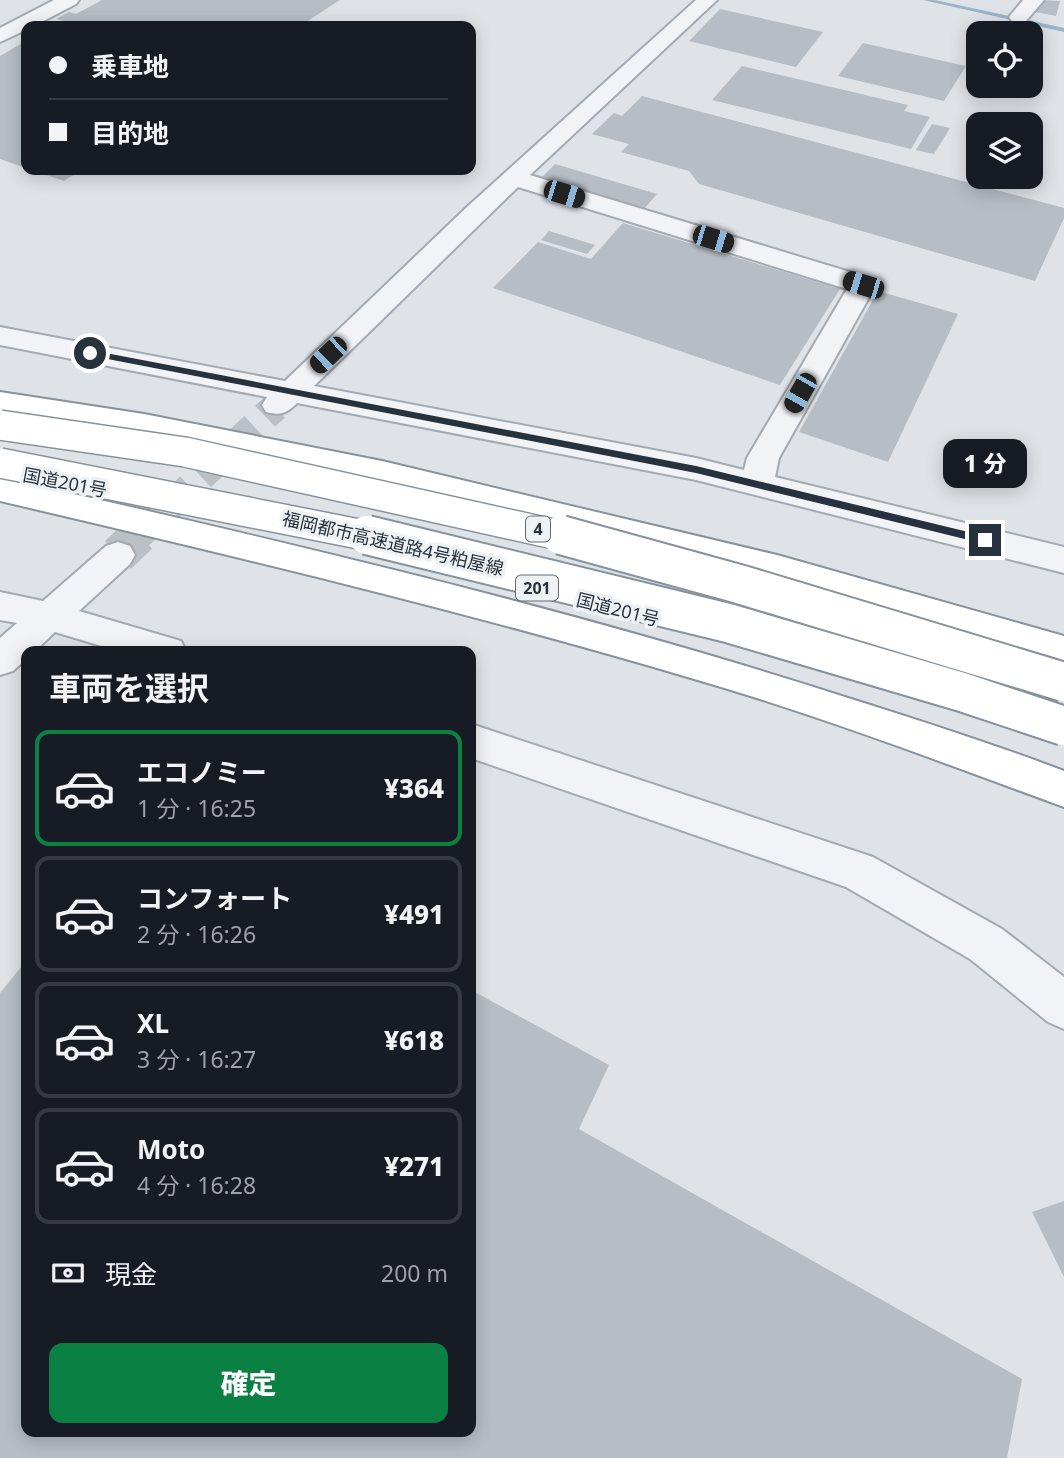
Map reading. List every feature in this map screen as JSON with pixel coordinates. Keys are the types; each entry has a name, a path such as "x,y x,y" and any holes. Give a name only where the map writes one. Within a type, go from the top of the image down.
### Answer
{"highway":[{"path":"0,402 144,424 816,558 1064,628"},
{"name":"4","path":"0,425 185,452 532,527 739,584 1064,682"},
{"name":"福岡都市高速道路4号粕屋線","path":"0,463 334,527 728,623 962,692 1064,726"},
{"name":"国道201号","path":"0,470 314,532 799,654 1064,742"},
{"path":"382,472 777,568 1064,650"},
{"path":"0,489 298,558 702,666 1003,765 1064,789"}],"street":[{"path":"29,21 69,0"},
{"path":"283,399 514,178 707,0"},
{"path":"1019,17 1034,0"},
{"path":"0,36 21,25"},
{"path":"514,178 863,285 763,458 757,484"},
{"path":"0,336 283,399 696,469 1064,560"},
{"path":"0,660 118,555"},
{"path":"0,606 48,616 152,646"},
{"path":"476,743 858,871 986,944 1064,1006"}],"building":[{"path":"102,0 340,0 308,21 56,19 69,12 76,14"},
{"path":"1039,0 1060,1 1056,16 1035,12"},
{"path":"720,9 823,32 796,67 689,41"},
{"path":"863,43 966,66 944,101 838,76"},
{"path":"21,44 21,166 0,159 0,56"},
{"path":"742,66 908,105 904,111 930,117 911,149 712,100"},
{"path":"642,96 966,182 966,189 992,189 1064,208 1064,218 1035,281 699,184 689,171 621,152 629,144 592,134 614,113 622,116"},
{"path":"932,124 950,128 934,154 916,150"},
{"path":"555,164 657,194 643,210 539,180"},
{"path":"47,175 73,175 64,181"},
{"path":"623,223 840,289 780,385 493,288 538,242 591,259"},
{"path":"549,231 595,245 587,254 541,240"},
{"path":"878,291 958,314 888,462 799,432"},
{"path":"21,967 21,1437 476,1437 476,993 609,1065 579,1129 1022,1379 1007,1458 0,1458 0,993"},
{"path":"1064,1201 1064,1277 1032,1212"}],"waterway":[{"path":"926,0 1064,30"}],"tunnel":[{"path":"137,537 275,407"},
{"path":"118,555 139,535"}],"route":[{"path":"90,353 696,469 985,540"}]}
